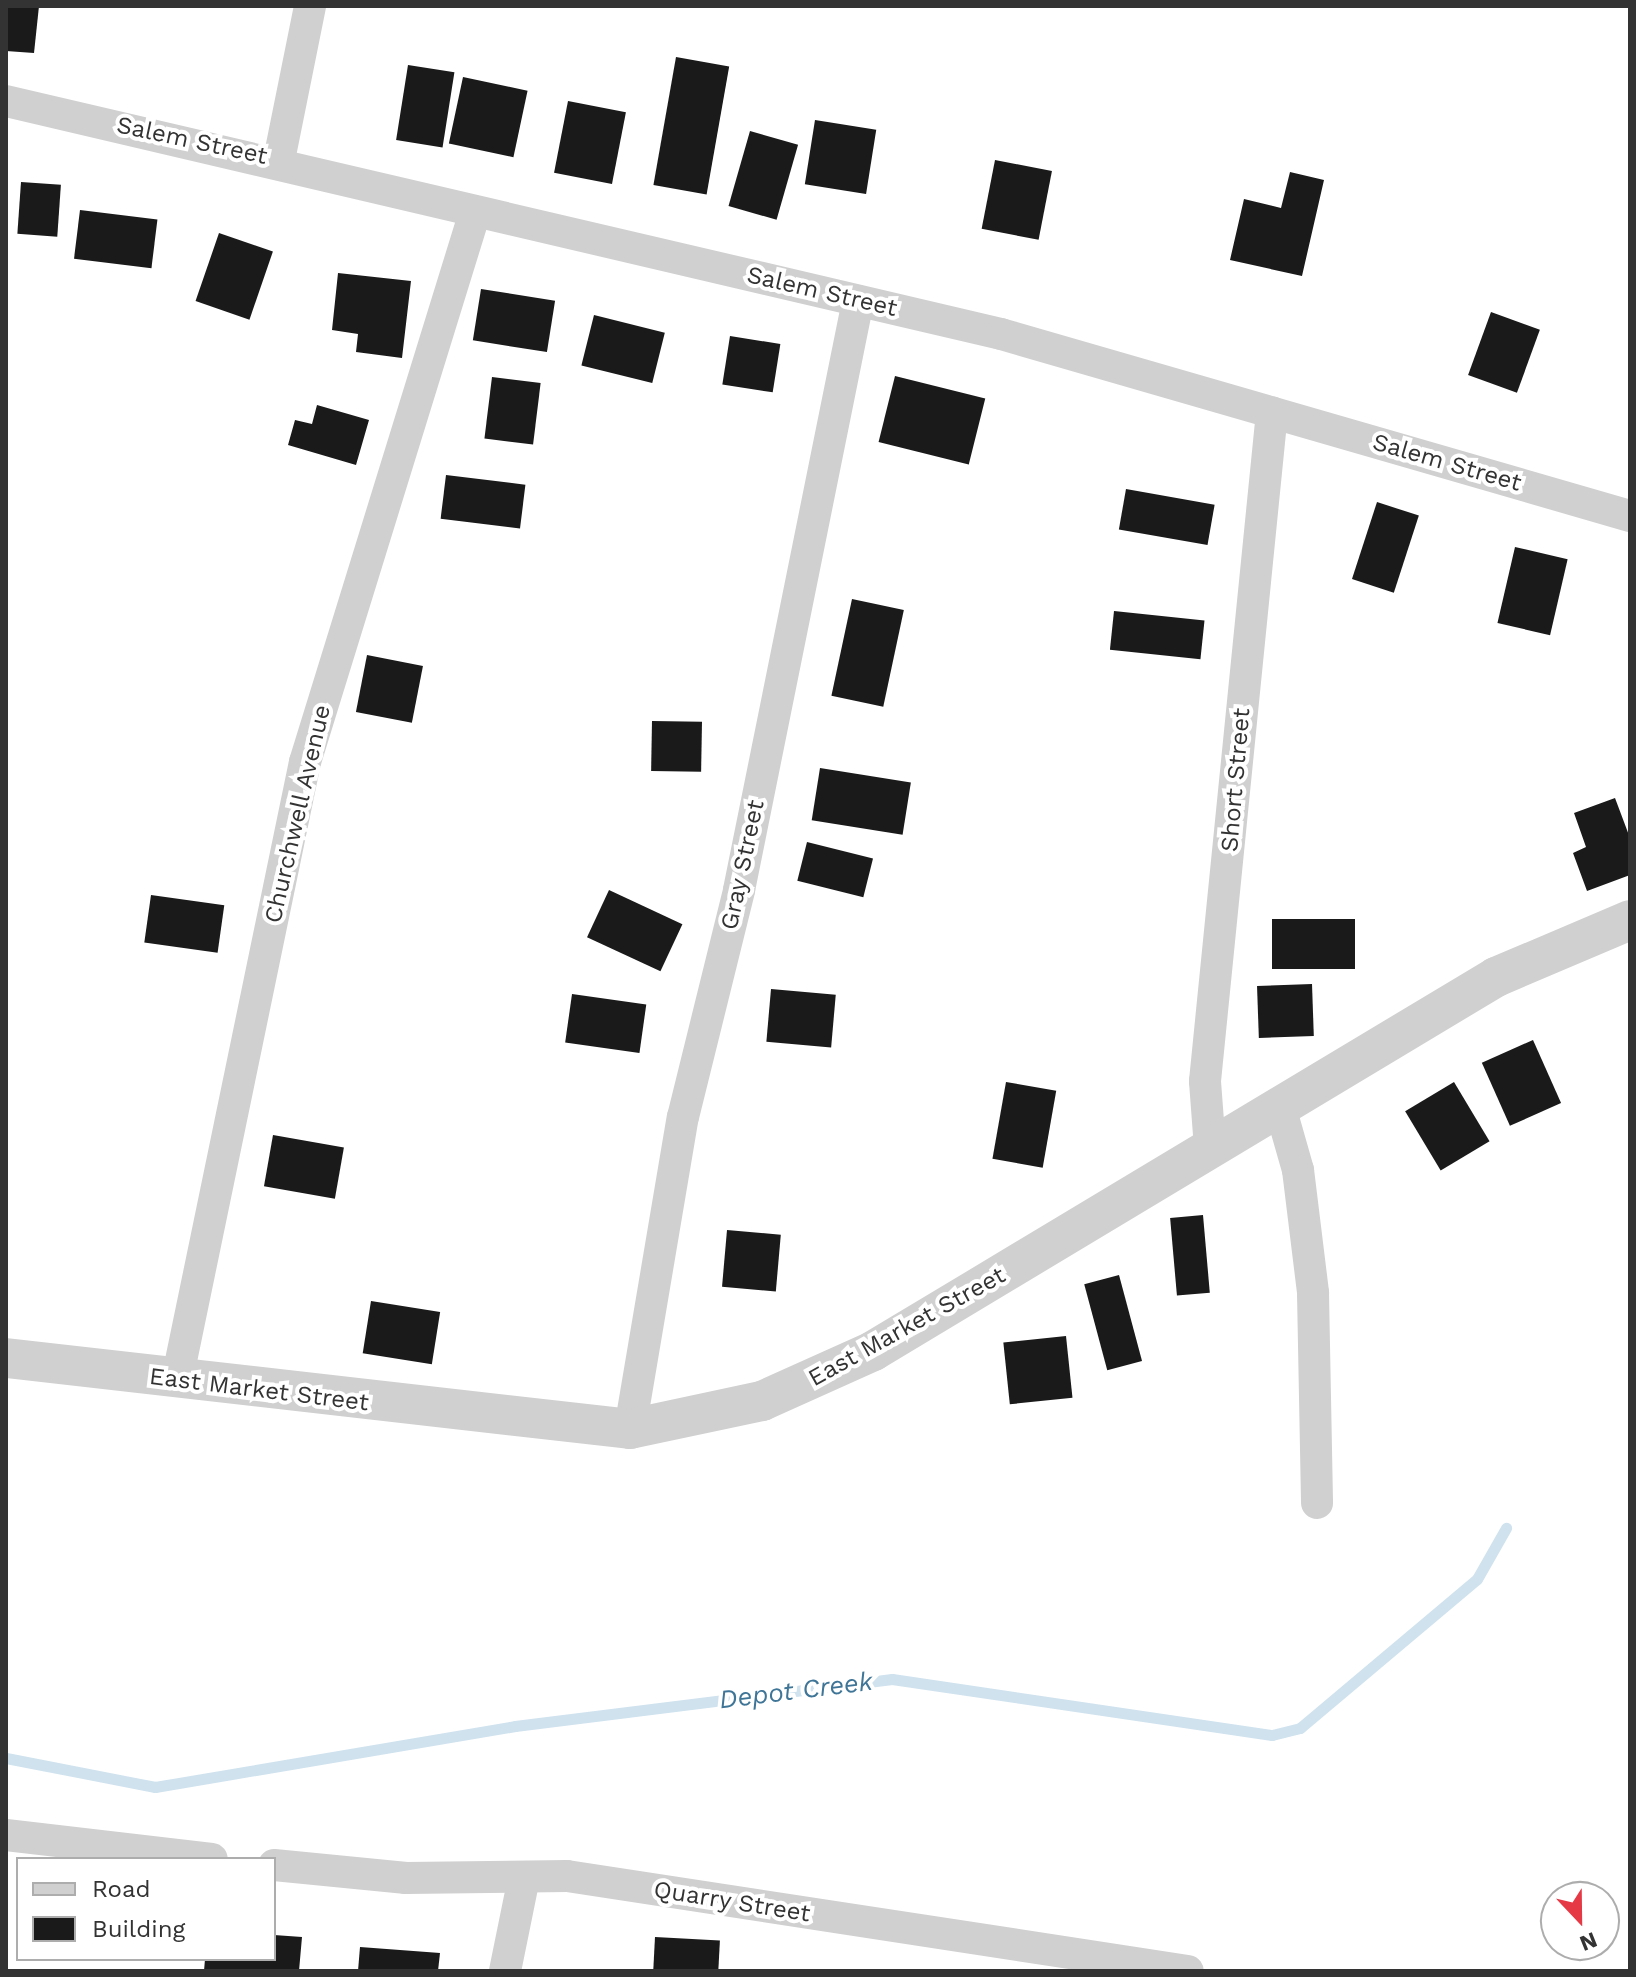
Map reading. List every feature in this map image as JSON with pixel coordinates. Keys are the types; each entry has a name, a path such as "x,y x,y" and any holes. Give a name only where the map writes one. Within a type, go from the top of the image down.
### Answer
{"street":[{"path":"279,160 310,6"},
{"name":"Salem Street","path":"6,101 279,160 475,212 858,301 1272,412 1630,516"},
{"name":"Churchwell Avenue","path":"177,1380 305,762 475,212"},
{"name":"Gray Street","path":"630,1429 683,1117 739,890 858,301"},
{"name":"Short Street","path":"1210,1148 1205,1081 1272,412"},
{"name":"East Market Street","path":"6,1358 177,1380 630,1429 762,1401 821,1379 1496,977 1630,920"},
{"path":"1280,1107 1298,1170 1313,1293 1317,1503"},
{"path":"6,1835 195,1857"},
{"name":"Quarry Street","path":"276,1865 406,1878 567,1876 1188,1971"},
{"path":"505,1971 524,1878"}],"building":[{"path":"6,6 39,6 34,53 6,51"},
{"path":"676,57 729,66 707,194 653,185"},
{"path":"408,65 454,72 443,147 396,140"},
{"path":"463,77 528,91 513,157 449,144"},
{"path":"568,101 626,112 612,184 554,173"},
{"path":"815,120 876,130 866,194 805,184"},
{"path":"750,131 798,145 777,220 729,206"},
{"path":"995,160 1052,171 1039,240 982,229"},
{"path":"1290,172 1324,180 1302,276 1230,260 1244,199 1281,208"},
{"path":"21,182 61,185 57,237 17,234"},
{"path":"80,210 157,220 151,268 74,259"},
{"path":"219,233 273,252 249,320 196,301"},
{"path":"338,273 411,281 402,358 356,352 358,334 332,330"},
{"path":"481,289 555,301 547,352 473,340"},
{"path":"1491,312 1540,330 1517,393 1468,375"},
{"path":"594,315 665,333 652,383 581,365"},
{"path":"730,336 780,344 773,392 722,384"},
{"path":"895,376 985,398 969,464 879,442"},
{"path":"492,377 541,383 533,445 484,439"},
{"path":"317,405 369,420 356,465 288,445 295,420 312,424"},
{"path":"446,475 525,485 520,528 441,519"},
{"path":"1126,489 1215,505 1208,545 1119,529"},
{"path":"1377,502 1419,516 1394,593 1352,579"},
{"path":"1515,547 1568,559 1550,635 1497,623"},
{"path":"852,599 904,610 883,707 831,696"},
{"path":"1114,611 1205,621 1200,659 1110,650"},
{"path":"367,655 423,666 412,723 356,712"},
{"path":"652,721 702,722 701,772 651,771"},
{"path":"820,768 911,782 903,835 812,820"},
{"path":"1615,798 1630,838 1630,875 1587,891 1573,853 1586,847 1574,813"},
{"path":"807,842 873,858 863,897 797,881"},
{"path":"609,890 682,924 660,971 587,937"},
{"path":"151,895 224,905 218,953 144,943"},
{"path":"1272,919 1355,919 1355,969 1272,969"},
{"path":"1312,984 1314,1036 1259,1038 1257,986"},
{"path":"771,989 836,995 831,1047 766,1042"},
{"path":"572,994 646,1004 639,1053 565,1043"},
{"path":"1533,1040 1561,1103 1510,1126 1482,1063"},
{"path":"1006,1082 1056,1091 1043,1168 992,1159"},
{"path":"1454,1082 1490,1141 1441,1171 1405,1111"},
{"path":"273,1135 344,1148 335,1199 264,1186"},
{"path":"1203,1215 1210,1293 1177,1296 1170,1218"},
{"path":"727,1230 781,1235 776,1291 722,1287"},
{"path":"1119,1275 1142,1361 1107,1370 1084,1284"},
{"path":"371,1301 440,1312 432,1364 363,1353"},
{"path":"1066,1336 1072,1398 1010,1404 1003,1343"},
{"path":"276,1935 302,1937 299,1971 204,1971 205,1961 276,1961"},
{"path":"655,1937 720,1940 718,1971 653,1971"},
{"path":"360,1947 440,1953 438,1971 358,1971"}],"waterway":[{"name":"Depot Creek","path":"6,1758 155,1787 515,1726 892,1679 1272,1735 1300,1728 1477,1579 1506,1528"}]}
